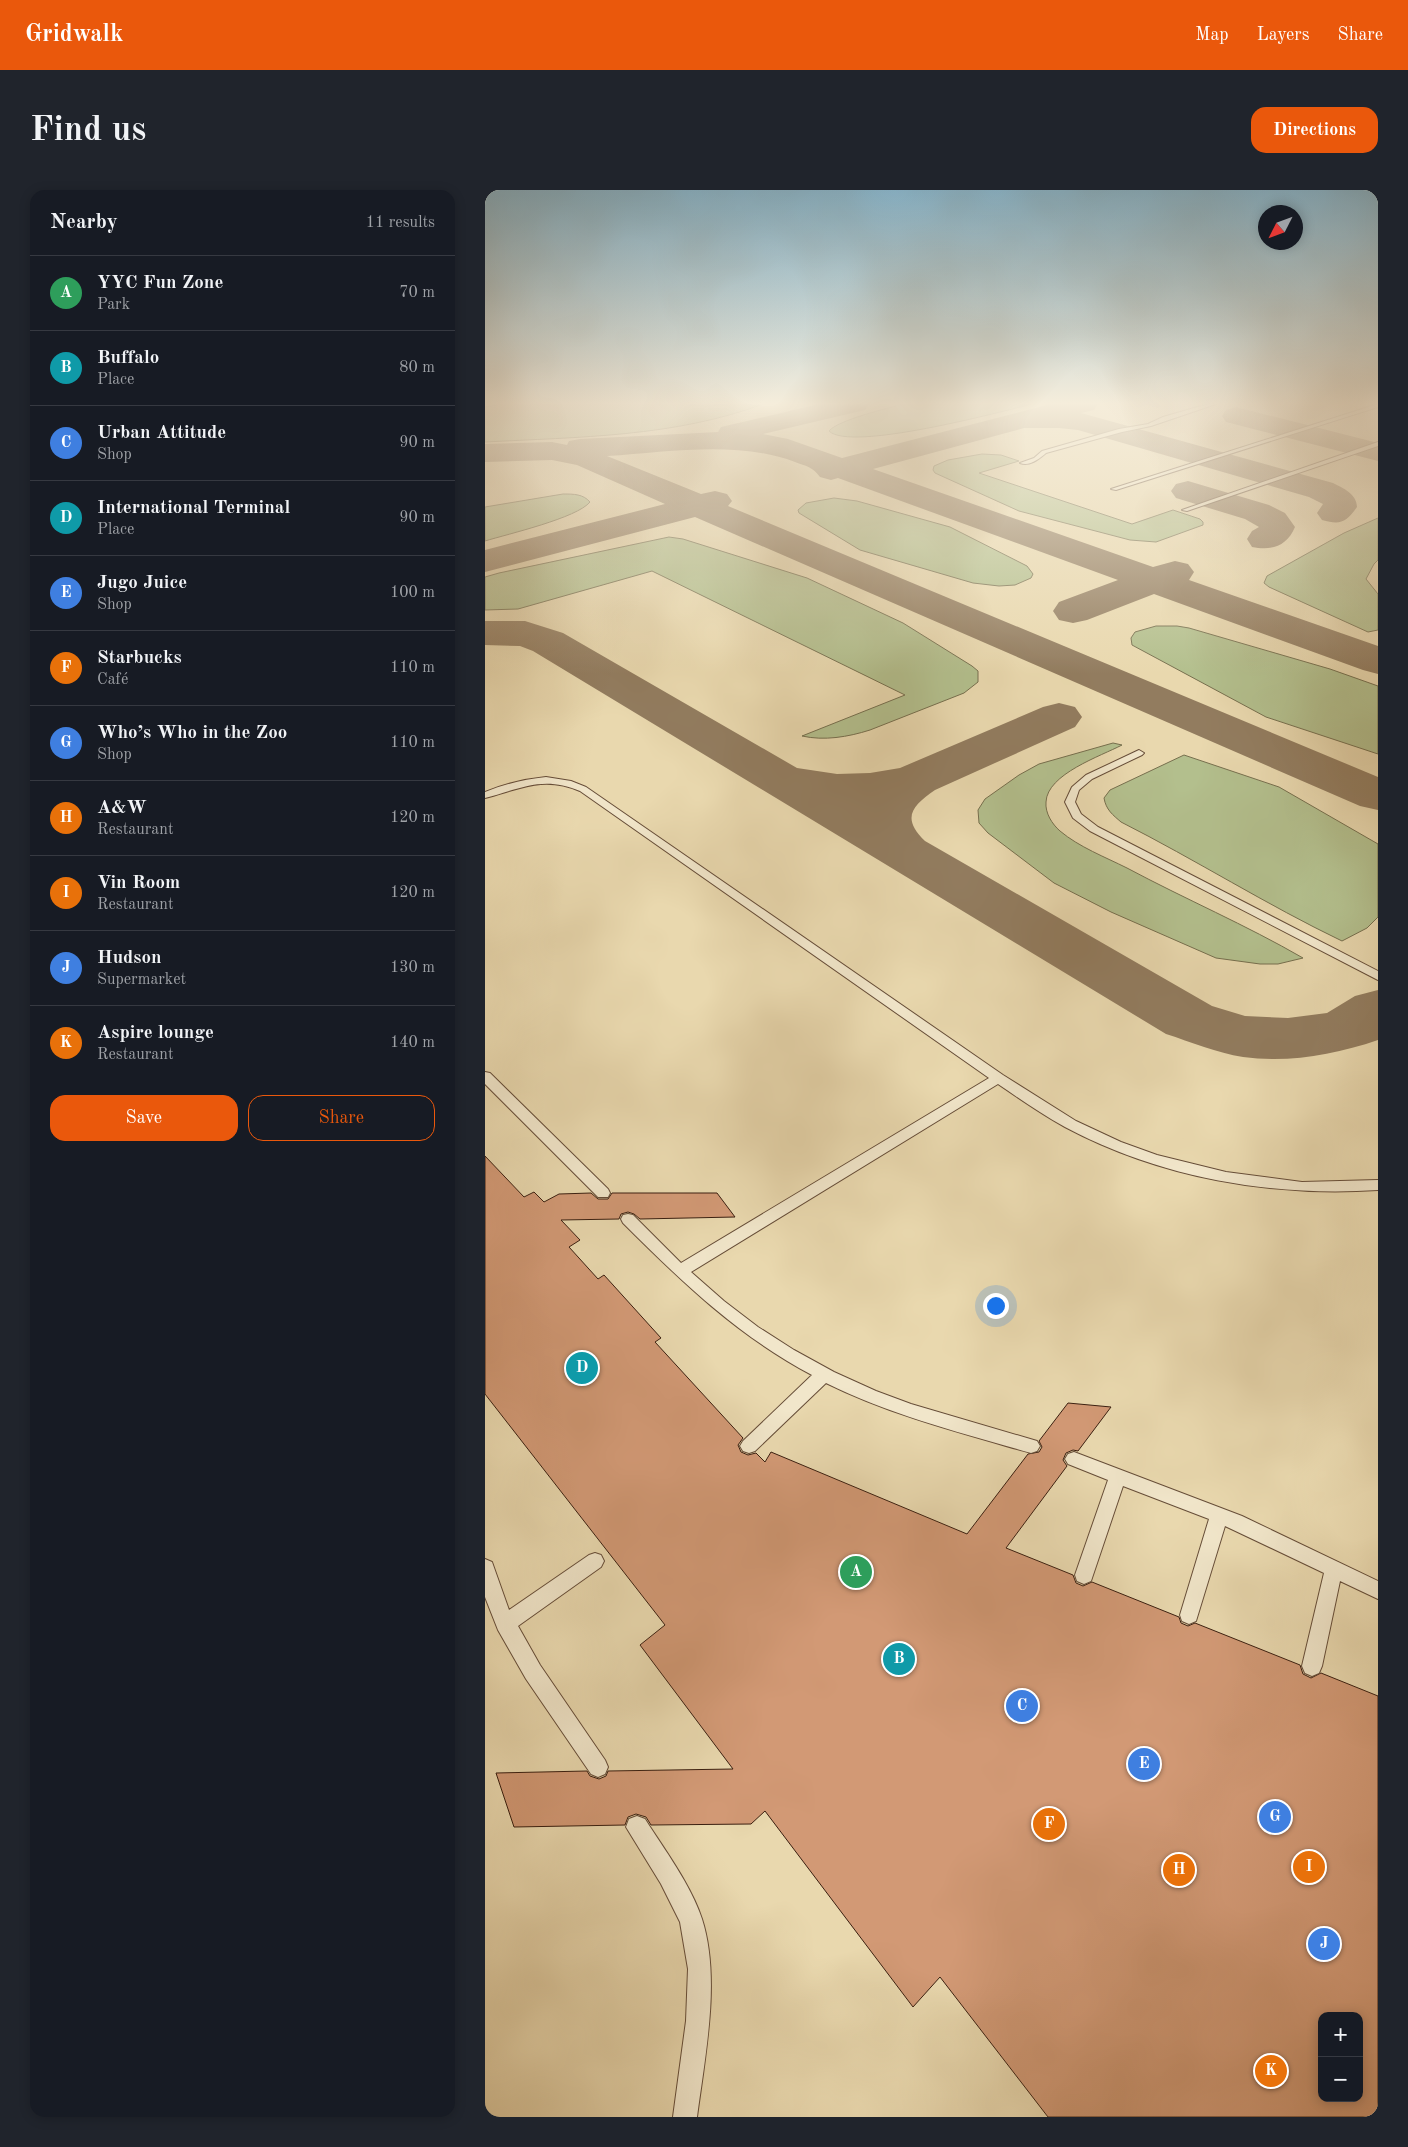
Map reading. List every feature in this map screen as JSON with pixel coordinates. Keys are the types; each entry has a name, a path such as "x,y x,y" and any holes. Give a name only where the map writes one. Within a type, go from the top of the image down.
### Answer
{"lane":[{"path":"1185,510 1232,494"},
{"path":"1139,753 1089,777 1075,789 1070,802 1077,816 1094,829 1378,976"},
{"path":"485,795 515,784 545,780 562,781 576,786 997,1078 1048,1112 1080,1129 1115,1144 1176,1165 1243,1180 1281,1184 1378,1185"},
{"path":"485,1076 603,1193"},
{"path":"680,1271 997,1078"},
{"path":"628,1219 680,1271 719,1306 751,1331 788,1355 825,1374 910,1411 1031,1446"},
{"path":"749,1446 825,1374"},
{"path":"1074,1459 1219,1515 1378,1590"},
{"path":"1084,1575 1118,1475"},
{"path":"1189,1615 1219,1515"},
{"path":"505,1624 595,1562"},
{"path":"485,1568 505,1624 531,1670 598,1767"},
{"path":"1312,1666 1334,1568"},
{"path":"637,1827 669,1876 691,1920 699,1969 698,2021 685,2117"}],"green space":[{"path":"563,494 575,494 590,502 583,508 557,520 485,541 485,507"},
{"path":"981,494 1042,494 1132,524 1173,510 1200,519 1203,525 1156,542 1130,540 1019,511"},
{"path":"834,498 857,501 950,527 1027,566 1033,574 1031,578 1015,585 999,586 973,583 860,550 799,513 798,510 806,503"},
{"path":"1378,518 1378,560 1366,579 1378,594 1378,630 1368,632 1264,583 1267,576 1344,533"},
{"path":"669,537 683,539 807,578 903,623 972,666 978,671 978,682 964,693 870,730 836,738 802,736 905,695 652,571 518,609 485,610 485,577"},
{"path":"1156,626 1189,628 1330,669 1378,686 1378,754 1266,717 1132,645 1131,638 1135,632"},
{"path":"1113,743 1122,745 1077,767 1055,783 1049,792 1046,802 1047,810 1057,828 1067,837 1084,847 1260,934 1303,958 1278,964 1260,964 1216,958 1111,912 1054,883 988,833 979,823 978,810 985,799 1019,775 1039,764"},
{"path":"1184,755 1279,787 1378,844 1378,917 1367,928 1342,941 1286,913 1121,822 1110,812 1104,798 1110,790"}],"building":[{"path":"485,1156 524,1197 534,1192 544,1202 559,1194 591,1193 598,1199 608,1199 612,1193 717,1193 735,1217 640,1219 628,1212 621,1214 619,1219 561,1220 580,1240 569,1247 598,1279 604,1275 661,1338 655,1342 743,1438 738,1445 741,1452 748,1455 756,1453 765,1462 771,1452 967,1534 1028,1454 1039,1452 1042,1447 1039,1441 1068,1403 1111,1407 1078,1451 1073,1450 1066,1453 1063,1460 1067,1466 1006,1548 1073,1575 1076,1583 1083,1586 1092,1582 1179,1617 1181,1623 1188,1626 1195,1623 1300,1665 1303,1674 1311,1678 1321,1673 1378,1696 1378,2117 1048,2117 940,1977 913,2007 765,1811 751,1824 651,1825 646,1817 636,1814 628,1817 625,1825 514,1827 496,1773 587,1771 590,1776 599,1779 606,1776 608,1771 733,1769 640,1645 665,1625 485,1394"}],"taxiway":[{"path":"670,494 698,506"},
{"path":"913,494 1153,580"},
{"path":"1198,494 1257,512 1273,520 1277,527 1274,534 1265,539"},
{"path":"1330,494 1340,502 1340,507 1334,513"},
{"path":"698,506 715,501"},
{"path":"485,561 698,506"},
{"path":"698,506 1378,795"},
{"path":"1153,580 1175,572"},
{"path":"1073,611 1153,580"},
{"path":"1153,580 1378,661"},
{"path":"485,633 525,634 548,642 906,853"},
{"path":"917,779 1059,717"},
{"path":"790,781 821,788 853,789 886,786 917,779"},
{"path":"906,853 890,834 885,815 894,797 917,779"},
{"path":"906,853 1189,1020 1242,1036 1288,1039 1334,1033 1355,1026 1378,1010"}],"place":[{"name":"International Terminal","path":"582,1368"},
{"name":"YYC Fun Zone","path":"856,1572"},
{"name":"Buffalo","path":"899,1659"},
{"name":"Urban Attitude","path":"1022,1706"},
{"name":"Jugo Juice","path":"1144,1764"},
{"name":"Who’s Who in the Zoo","path":"1275,1817"},
{"name":"Starbucks","path":"1049,1824"},
{"name":"Vin Room","path":"1309,1867"},
{"name":"A&W","path":"1179,1870"},
{"name":"Hudson","path":"1324,1944"},
{"name":"Aspire lounge","path":"1271,2071"}]}
